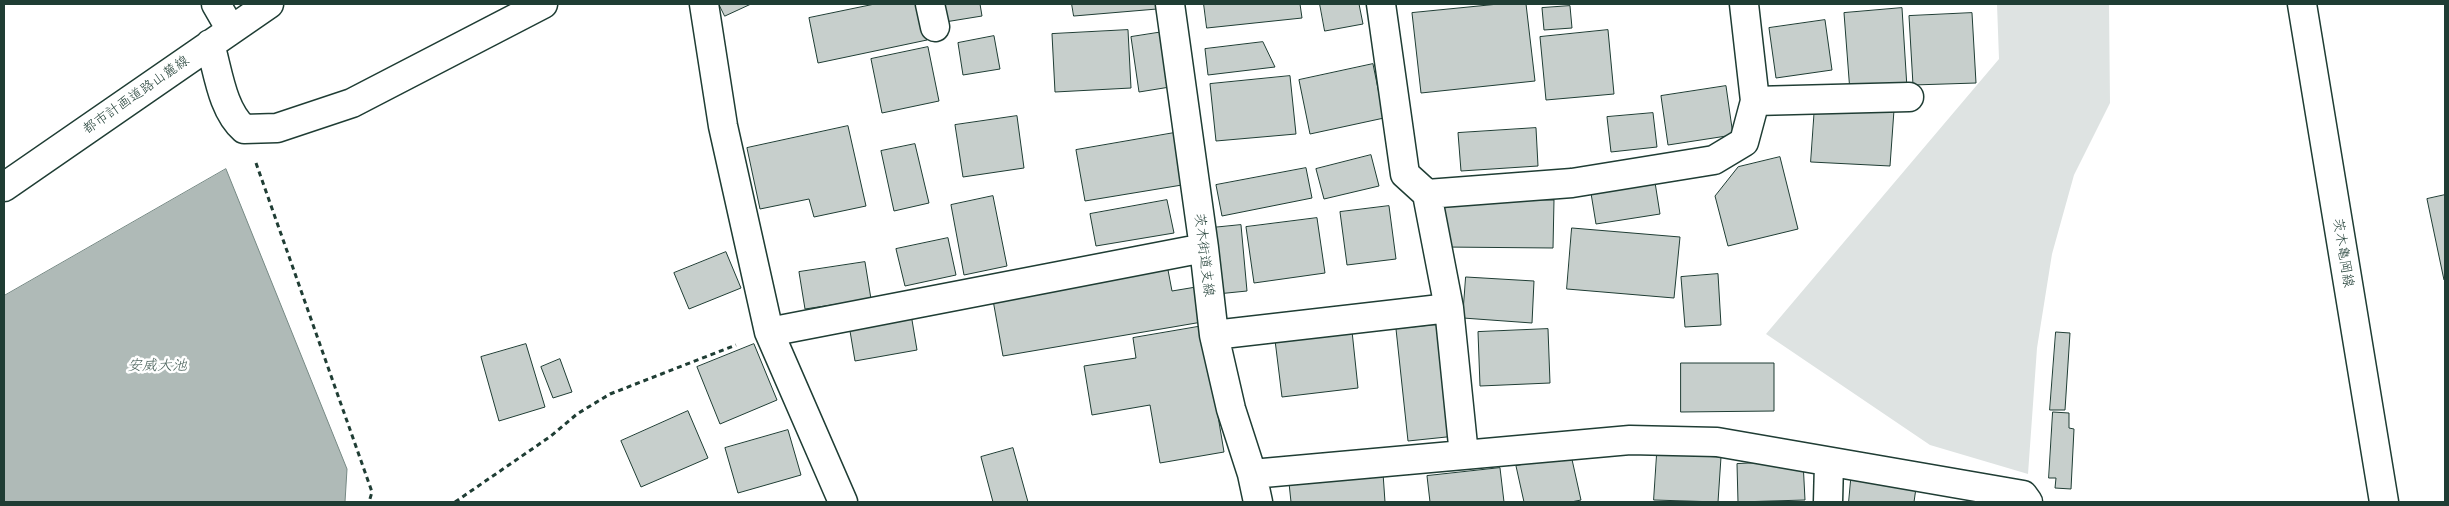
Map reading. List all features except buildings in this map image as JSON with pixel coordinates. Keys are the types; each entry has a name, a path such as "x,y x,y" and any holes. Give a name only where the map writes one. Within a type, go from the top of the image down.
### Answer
{"street":[{"path":"216,4 226,101 234,121 244,129 277,128 352,103 543,4"},
{"name":"都市計画道路山麓線","path":"4,187 269,4"},
{"path":"704,4 723,126 769,332 843,502"},
{"name":"茨木街道支線","path":"1170,4 1204,248 1214,335 1231,409 1252,474 1258,502"},
{"path":"1381,4 1405,174 1427,194 1449,308 1464,455"},
{"path":"1427,194 1572,183 1714,160 1744,142 1755,101 1744,4"},
{"name":"茨木亀岡線","path":"2302,4 2384,502"},
{"path":"1755,101 1908,97"},
{"path":"769,332 1204,248"},
{"path":"1214,335 1449,308"},
{"path":"1252,474 1630,440 1717,442 1829,463 2023,495 2028,502"},
{"path":"1828,502 1829,463"}],"path":[{"path":"244,129 372,492 369,502"},
{"path":"455,502 551,436 577,414 610,394 769,332"}],"shaded area":[{"path":"1997,4 2109,4 2110,103 2074,175 2052,254 2037,348 2028,474 1930,445 1766,334 1999,59"}],"water":[{"name":"安威大池","path":"226,169 347,469 345,502 4,502 4,296"}]}
